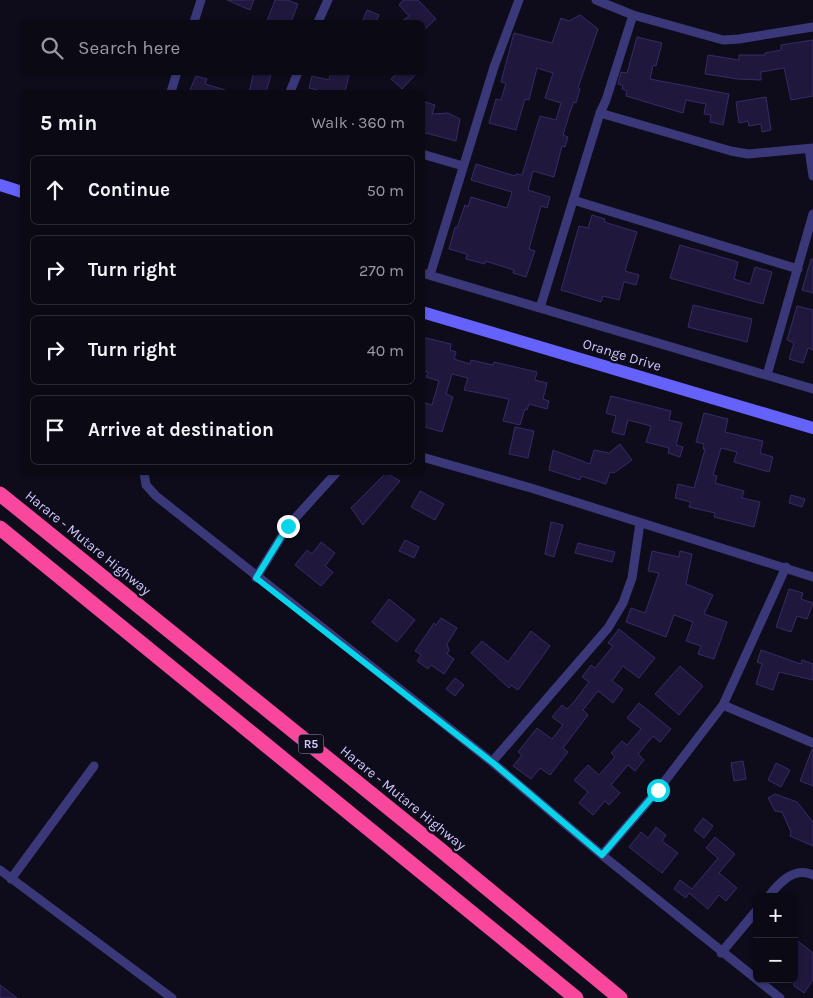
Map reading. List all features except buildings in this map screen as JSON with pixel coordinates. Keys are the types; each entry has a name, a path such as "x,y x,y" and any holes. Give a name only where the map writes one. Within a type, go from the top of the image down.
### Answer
{"highway":[{"name":"Harare - Mutare Highway","path":"0,494 438,846 620,998"},
{"name":"R5","path":"0,528 576,998"}],"street":[{"path":"195,20 202,0"},
{"path":"319,20 328,0"},
{"path":"519,0 494,67 426,274 813,389"},
{"path":"596,0 634,15 723,40 739,40 813,27"},
{"path":"540,308 600,113 634,15"},
{"path":"172,90 176,75"},
{"path":"291,90 297,75"},
{"path":"600,113 731,151 748,154 811,148 813,176"},
{"path":"425,155 463,166"},
{"path":"0,185 20,191"},
{"path":"573,200 798,269"},
{"path":"767,376 813,214"},
{"name":"Orange Drive","path":"425,313 813,428"},
{"path":"425,458 640,522 813,577"},
{"path":"144,475 146,485 156,496 256,578 492,762 721,953 780,998"},
{"path":"256,578 288,526 334,475"},
{"path":"492,762 608,628 623,603 632,578 640,522"},
{"path":"602,855 658,790 723,705 786,567"},
{"path":"723,705 813,743"},
{"path":"12,879 94,766"},
{"path":"0,870 172,998"},
{"path":"771,893 784,878 806,872 813,875"},
{"path":"721,953 753,915"}],"route":[{"path":"288,526 256,578 492,762 602,855 658,790"}]}
